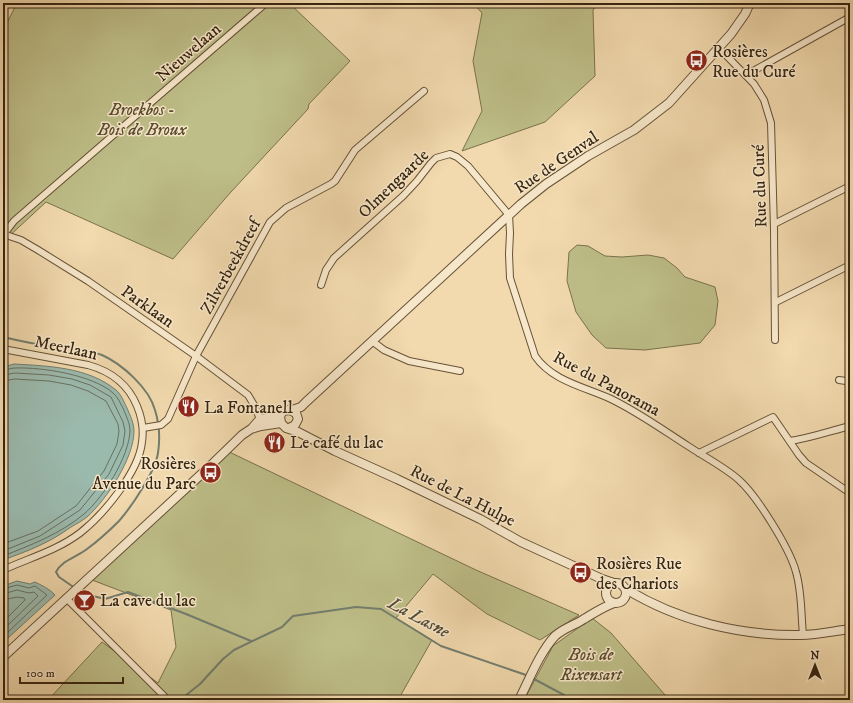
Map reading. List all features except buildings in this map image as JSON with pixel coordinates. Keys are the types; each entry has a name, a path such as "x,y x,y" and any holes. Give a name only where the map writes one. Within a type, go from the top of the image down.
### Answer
{"street":[{"name":"Nieuwelaan","path":"3,234 14,221 266,3"},
{"name":"Rue de Genval","path":"295,416 301,407 509,215 546,184 592,153 634,130 669,102 732,34 750,3"},
{"path":"746,75 850,17"},
{"name":"Rue du Curé","path":"720,48 754,84 764,100 771,123 776,302 775,340"},
{"name":"Zilverbeekdreef","path":"143,428 161,425 168,419 196,356 270,222 286,208 336,180 355,150 424,91"},
{"name":"Olmengaarde","path":"321,285 326,270 334,258 403,196 436,158 442,155 450,154 462,160 509,215"},
{"path":"774,224 850,186"},
{"name":"Rue du Panorama","path":"509,215 510,278 536,356 540,362 544,367 557,376 612,400 656,425 738,479 756,501 784,544 796,570 803,635"},
{"name":"Parklaan","path":"3,234 21,240 88,281 196,356 248,395 260,419"},
{"path":"776,302 850,265"},
{"path":"372,341 384,350 409,361 460,371"},
{"name":"Meerlaan","path":"3,349 88,364 102,369 114,376 134,397 142,417 143,428 140,452 132,470 113,500 100,516 62,545 38,557 4,570"},
{"path":"839,380 846,381 850,379"},
{"path":"280,420 283,411 295,416 295,425 289,428"},
{"name":"Rue de La Hulpe","path":"295,416 311,439"},
{"path":"699,453 774,417 806,463 850,493"},
{"path":"3,657 242,435 251,429 260,419 280,420"},
{"path":"251,429 280,420"},
{"name":"Rue de La Hulpe","path":"280,420 286,428 289,428 480,519 521,542 614,583"},
{"path":"790,441 807,439 850,426"},
{"path":"602,579 609,600 614,603"},
{"path":"603,606 609,586 614,583 620,583 637,596 686,617 726,628 776,635 803,635 850,629"},
{"path":"625,598 626,589"},
{"path":"519,700 545,648 556,636 603,606 619,603 625,598 637,596"},
{"path":"66,598 168,700"}],"green space":[{"name":"Broekbos - Bois de Broux","path":"17,3 289,3 350,61 309,104 308,109 230,193 173,259 46,202 5,240 3,239 3,31"},
{"path":"473,3 599,3 593,10 595,76 545,122 462,151 482,111 473,61 482,13"},
{"path":"577,245 588,246 605,256 622,257 648,255 664,258 677,268 685,277 715,287 718,301 715,325 700,343 645,350 606,348 592,335 576,312 567,281 569,252"},
{"path":"223,449 476,570 579,615 540,640 487,614 433,574 396,618 432,640 398,700 48,700 102,642 158,683 176,647 171,610 92,580"},
{"name":"Bois de Rixensart","path":"592,618 611,633 665,695 677,700 524,700 553,646"}],"water":[{"path":"14,364 67,369 80,372 105,382 116,390 121,396 132,419 134,431 133,442 118,477 103,500 87,517 46,542 30,550 3,560 3,367"},
{"path":"17,581 30,584 35,582 48,589 55,595 8,638 3,637 3,586"}],"waterway":[{"path":"3,337 49,346 72,348 102,355 118,364 141,385 147,393 155,410 158,426 158,453 148,479 119,521 91,546 62,564 56,572 59,577 72,586"},
{"path":"81,590 89,595 105,599 128,592 251,641"},
{"name":"La Lasne","path":"180,700 200,684 223,659 234,650 282,627 293,616 356,607 381,609 441,646 526,675"},
{"name":"La Lasne","path":"534,679 564,695 564,700"}],"place":[{"name":"Rosières Rue du Curé","path":"697,61"},
{"name":"La Fontanell","path":"188,407"},
{"name":"Le café du lac","path":"274,442"},
{"name":"Rosières Avenue du Parc","path":"211,473"},
{"name":"Rosières Rue des Chariots","path":"581,573"},
{"name":"La cave du lac","path":"85,600"}]}
